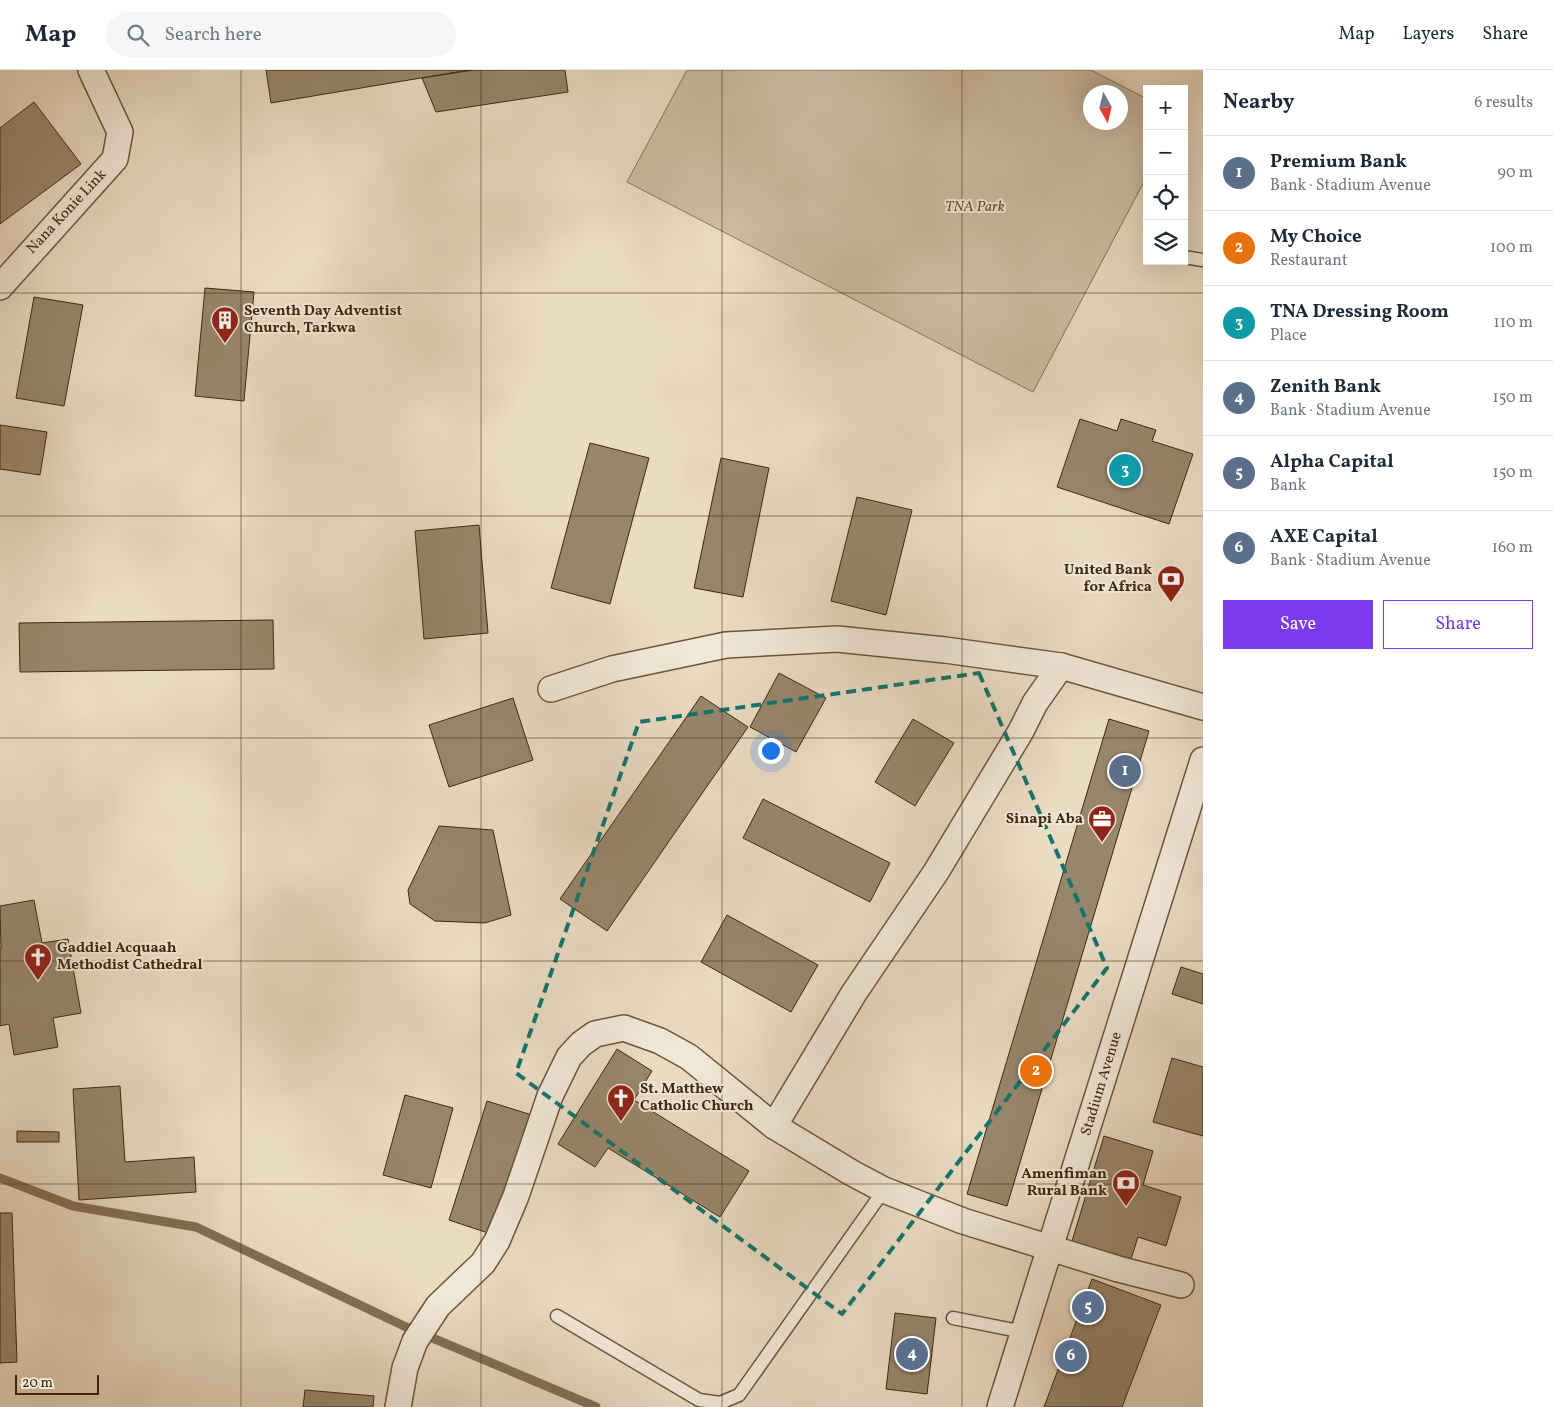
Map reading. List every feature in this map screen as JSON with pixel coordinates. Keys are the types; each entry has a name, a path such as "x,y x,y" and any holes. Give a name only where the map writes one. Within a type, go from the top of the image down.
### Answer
{"street":[{"name":"Nana Konie Link","path":"0,287 115,159 120,132 91,70"},
{"path":"550,689 612,669 726,645 837,639 945,650 1061,666 1203,707"},
{"path":"774,1126 854,993 936,872 1022,731 1035,703 1061,666"},
{"name":"Stadium Avenue","path":"1000,1407 1203,760"},
{"path":"398,1407 404,1368 415,1341 438,1306 483,1263 497,1241 516,1196 550,1096 569,1058 581,1044 595,1034 624,1028 660,1041 689,1057 774,1126 884,1190 963,1221 1118,1269 1181,1285"}],"lane":[{"path":"1188,258 1203,260"},
{"path":"557,1316 699,1400 720,1403 739,1395 884,1190"},
{"path":"953,1318 1024,1332"}],"highlighted area":[{"path":"979,673 1107,968 842,1314 516,1073 639,722"}],"green space":[{"name":"TNA Park","path":"687,70 1091,70 1120,85 1083,85 1083,130 1128,130 1128,89 1143,97 1143,184 1033,392 627,182"}],"building":[{"path":"266,70 469,70 271,103"},
{"path":"474,70 565,70 568,92 436,112 422,78"},
{"path":"34,102 81,164 0,224 0,128"},
{"name":"Seventh Day Adventist Church, Tarkwa","path":"205,288 254,292 244,401 195,396"},
{"path":"34,297 83,305 64,406 16,398"},
{"path":"1080,419 1117,431 1121,419 1156,430 1152,441 1193,454 1169,524 1057,487"},
{"path":"0,425 47,432 40,475 0,469"},
{"path":"590,443 649,458 610,604 551,588"},
{"path":"721,458 769,468 743,597 694,588"},
{"path":"857,497 912,510 886,615 831,601"},
{"path":"479,525 488,633 424,639 415,531"},
{"path":"273,620 274,669 20,672 19,623"},
{"path":"779,673 826,698 796,752 750,727"},
{"path":"701,696 748,727 607,931 560,899"},
{"path":"513,698 533,760 449,787 429,725"},
{"path":"913,719 954,743 915,806 875,782"},
{"path":"1109,719 1149,731 1007,1206 967,1194"},
{"path":"763,799 890,863 870,902 743,838"},
{"path":"439,826 493,830 511,915 485,923 435,921 410,904 408,890"},
{"name":"Gaddiel Acquaah Methodist Cathedral","path":"34,900 42,943 68,939 81,1013 53,1018 58,1047 14,1055 9,1024 0,1026 0,906"},
{"path":"727,915 818,965 791,1012 701,962"},
{"path":"1181,967 1203,974 1203,1004 1172,994"},
{"name":"St. Matthew Catholic Church","path":"617,1049 652,1071 634,1100 749,1171 720,1217 608,1148 595,1167 558,1144"},
{"path":"1172,1058 1203,1067 1203,1136 1153,1122"},
{"path":"120,1086 125,1162 194,1157 196,1192 79,1200 73,1089"},
{"path":"405,1095 453,1108 431,1188 383,1175"},
{"path":"487,1101 535,1116 497,1236 449,1220"},
{"path":"17,1131 59,1132 59,1142 17,1142"},
{"path":"1104,1136 1153,1151 1143,1185 1181,1197 1166,1246 1138,1237 1131,1259 1072,1241"},
{"path":"0,1213 12,1213 17,1362 0,1363"},
{"path":"1092,1279 1161,1305 1122,1407 1044,1407"},
{"path":"895,1313 936,1318 927,1394 886,1389"},
{"path":"305,1390 374,1396 373,1407 303,1407"}],"waterway":[{"path":"0,1178 73,1206 196,1227 404,1326 596,1407"}],"place":[{"name":"Seventh Day Adventist Church, Tarkwa","path":"225,344"},
{"name":"TNA Dressing Room","path":"1125,470"},
{"name":"United Bank for Africa","path":"1171,603"},
{"name":"Premium Bank","path":"1125,771"},
{"name":"Sinapi Aba","path":"1102,843"},
{"name":"Gaddiel Acquaah Methodist Cathedral","path":"38,981"},
{"name":"My Choice","path":"1036,1071"},
{"name":"St. Matthew Catholic Church","path":"621,1122"},
{"name":"Amenfiman Rural Bank","path":"1126,1207"},
{"name":"Alpha Capital","path":"1088,1307"},
{"name":"Zenith Bank","path":"912,1354"},
{"name":"AXE Capital","path":"1071,1356"}]}
